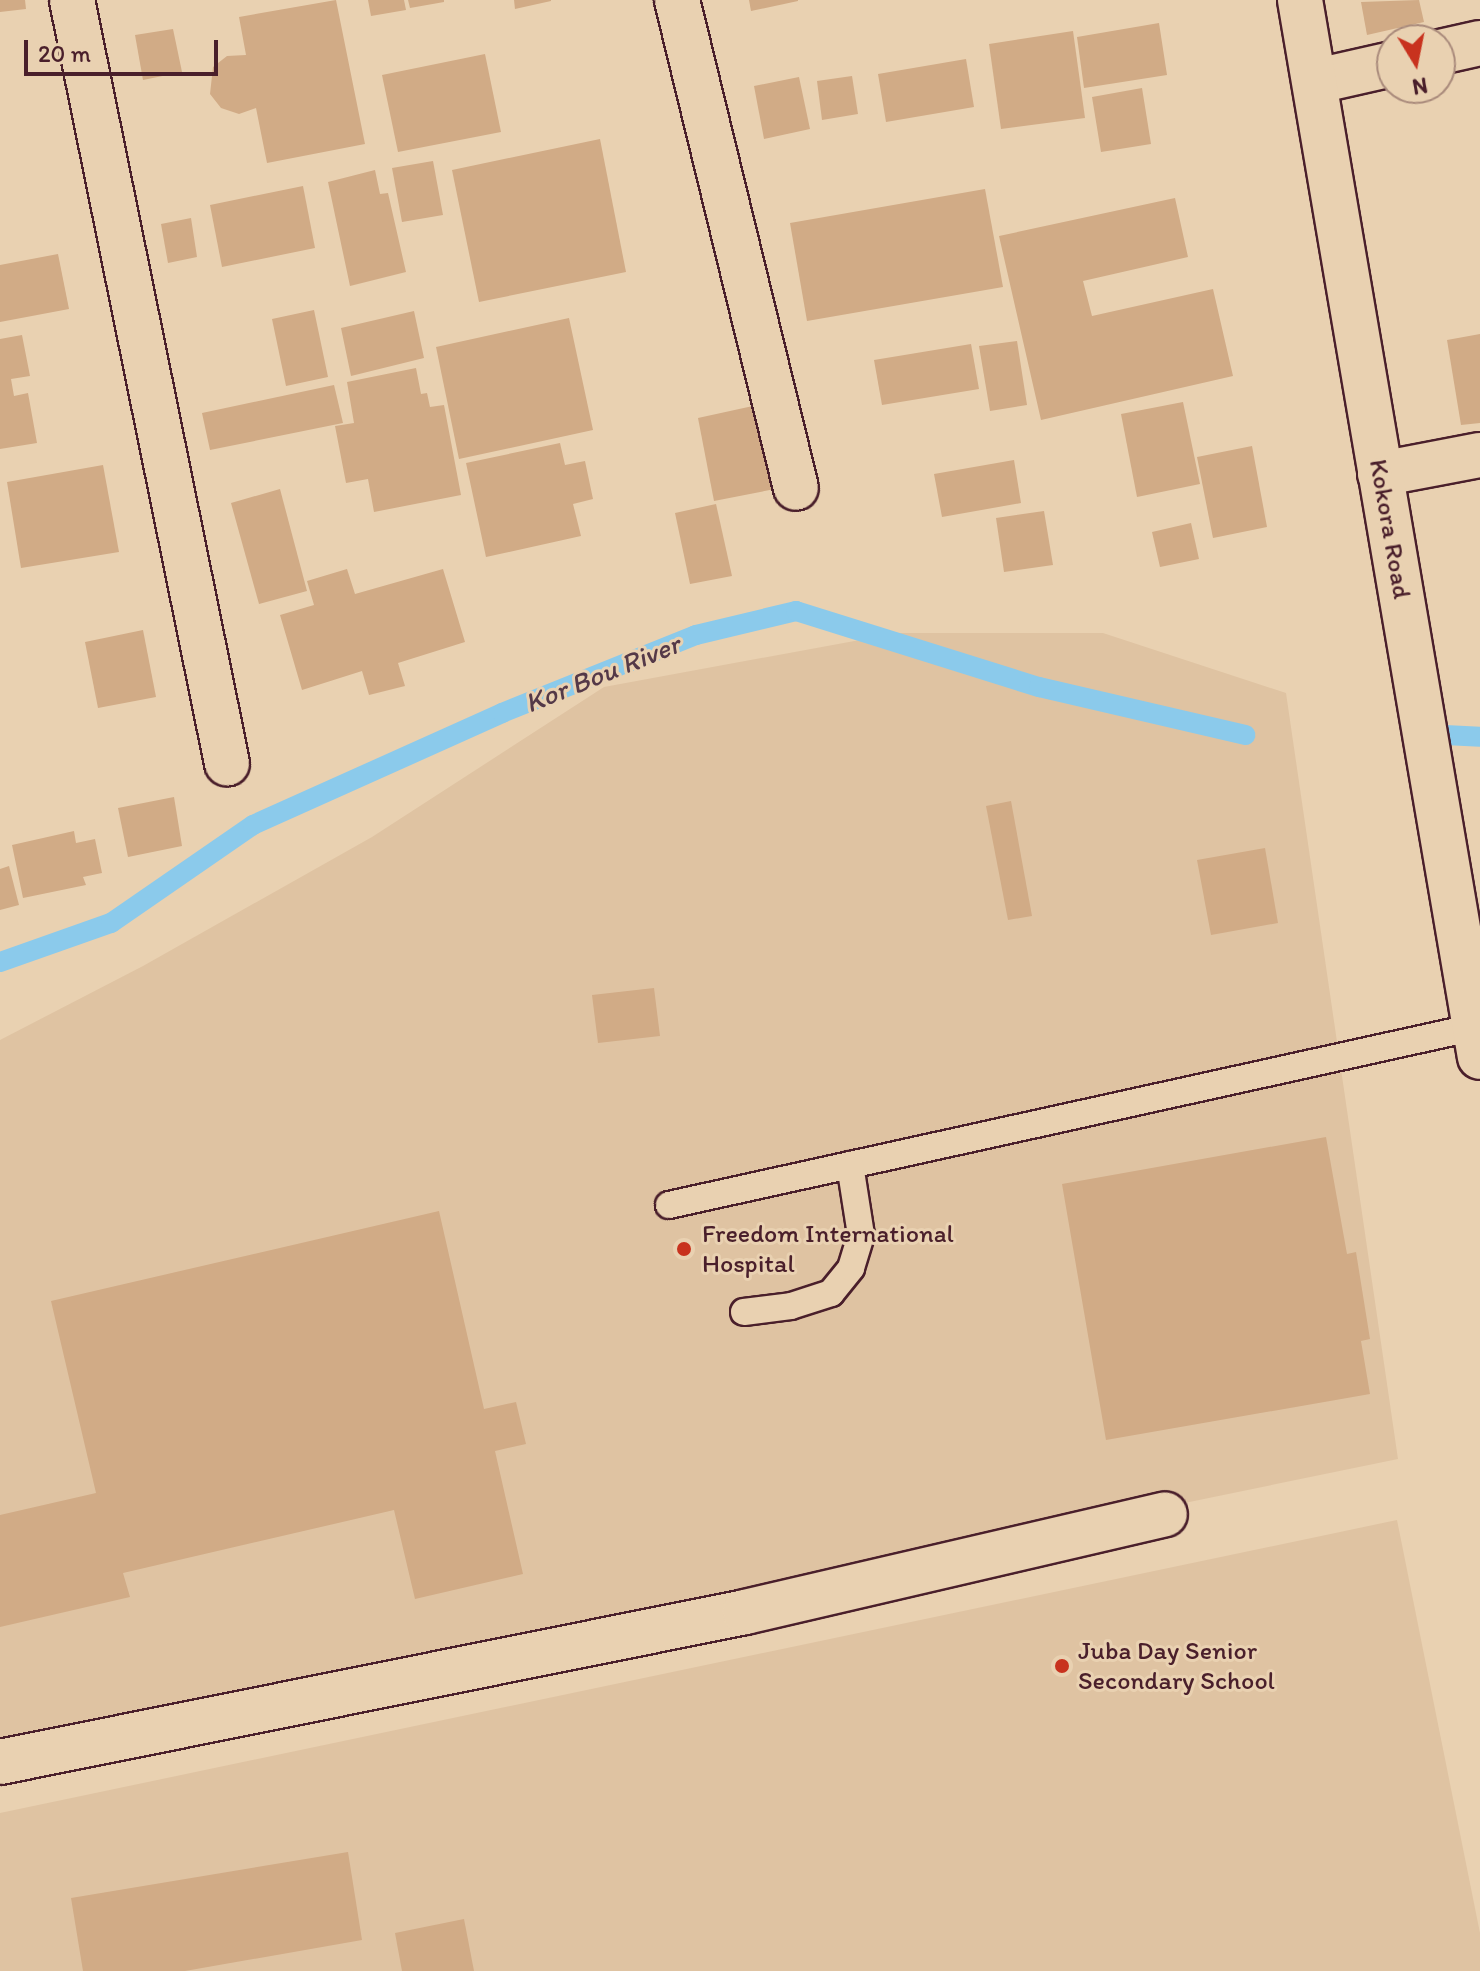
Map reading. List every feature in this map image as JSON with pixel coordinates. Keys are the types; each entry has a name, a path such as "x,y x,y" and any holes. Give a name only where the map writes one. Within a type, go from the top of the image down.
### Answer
{"street":[{"path":"72,0 227,763"},
{"path":"677,0 796,488"},
{"name":"Kokora Road","path":"1300,0 1317,81 1380,474 1478,1042"},
{"path":"1456,48 1480,43"},
{"path":"1317,81 1376,68"},
{"path":"1380,474 1480,455"},
{"path":"0,1762 745,1612 1165,1514"}],"lane":[{"path":"669,1205 850,1165 1478,1042"},
{"path":"744,1312 791,1306 831,1293 851,1268 861,1235 850,1165"}],"shaded area":[{"name":"Freedom International Hospital","path":"898,633 1103,633 1286,693 1398,1459 0,1747 0,1040 143,966 372,837 604,687"},
{"name":"Juba Day Senior Secondary School","path":"1397,1520 1480,1933 1480,1971 0,1971 0,1813"}],"building":[{"path":"0,0 25,0 26,9 0,12"},
{"path":"336,0 365,144 267,163 256,108 239,114 221,108 210,94 213,67 227,56 246,55 239,17"},
{"path":"368,0 404,0 406,10 371,16"},
{"path":"408,0 444,0 444,2 410,8"},
{"path":"514,0 551,0 551,1 515,9"},
{"path":"749,0 798,0 798,1 751,11"},
{"path":"1419,0 1424,22 1376,24 1376,33 1367,35 1361,2"},
{"path":"1159,23 1167,75 1084,88 1077,37"},
{"path":"173,29 182,72 143,80 135,35"},
{"path":"1073,31 1085,118 1001,129 989,44"},
{"path":"485,54 501,132 398,152 382,75"},
{"path":"966,59 974,107 886,122 878,74"},
{"path":"852,76 858,114 822,120 817,81"},
{"path":"799,77 810,129 764,139 754,86"},
{"path":"1142,88 1151,144 1101,152 1092,97"},
{"path":"600,139 626,272 479,302 452,170"},
{"path":"433,161 443,215 402,222 392,168"},
{"path":"375,170 380,194 388,193 406,272 350,286 328,182"},
{"path":"303,186 315,248 222,267 210,205"},
{"path":"985,189 1003,287 807,321 790,223"},
{"path":"1175,198 1188,257 1083,281 1092,316 1213,289 1233,376 1041,420 999,236"},
{"path":"191,218 197,257 168,263 161,224"},
{"path":"58,254 69,309 0,322 0,265"},
{"path":"314,310 328,377 286,386 272,319"},
{"path":"414,311 424,358 351,376 341,328"},
{"path":"569,318 593,430 459,459 436,347"},
{"path":"1480,334 1480,423 1461,425 1447,340"},
{"path":"22,335 30,376 11,379 14,396 28,393 37,443 0,449 0,339"},
{"path":"1017,341 1027,405 990,411 979,346"},
{"path":"971,344 979,389 882,405 874,360"},
{"path":"416,368 421,394 427,393 430,407 444,405 461,495 374,512 368,479 346,483 335,426 354,423 347,382"},
{"path":"334,385 343,423 210,450 202,413"},
{"path":"1183,402 1200,484 1137,497 1121,414"},
{"path":"762,404 780,488 714,501 698,418"},
{"path":"560,443 565,465 585,461 593,499 573,504 581,536 486,557 466,463"},
{"path":"1252,446 1267,527 1213,538 1197,457"},
{"path":"1014,460 1021,503 942,517 934,474"},
{"path":"103,465 119,552 21,568 7,482"},
{"path":"280,489 307,591 259,604 231,503"},
{"path":"716,504 732,576 690,584 675,513"},
{"path":"1044,511 1053,565 1004,572 996,518"},
{"path":"1191,523 1199,559 1160,567 1152,532"},
{"path":"347,569 355,594 443,569 465,642 398,663 405,686 369,695 362,671 302,690 280,615 314,605 307,581"},
{"path":"143,630 156,697 98,708 85,642"},
{"path":"174,797 182,846 128,857 118,808"},
{"path":"1011,801 1032,916 1008,920 986,806"},
{"path":"74,831 76,843 95,839 102,873 83,877 86,885 23,898 12,845"},
{"path":"1265,848 1278,923 1211,935 1197,860"},
{"path":"9,866 19,905 0,910 0,869"},
{"path":"654,988 660,1036 598,1043 592,995"},
{"path":"1326,1137 1347,1254 1356,1252 1370,1339 1361,1341 1370,1394 1106,1440 1062,1184"},
{"path":"439,1211 484,1409 516,1402 526,1444 495,1451 523,1574 415,1599 394,1510 123,1573 130,1597 0,1627 0,1515 96,1493 51,1301"},
{"path":"348,1852 362,1940 185,1971 83,1971 71,1898"},
{"path":"464,1919 474,1971 402,1971 395,1933"}],"waterway":[{"name":"Kor Bou River","path":"0,962 111,923 253,825 502,713 696,635 796,611 1039,687 1245,735"},
{"path":"1445,735 1480,737"}],"place":[{"name":"Freedom International Hospital","path":"684,1249"},
{"name":"Juba Day Senior Secondary School","path":"1062,1666"}]}
